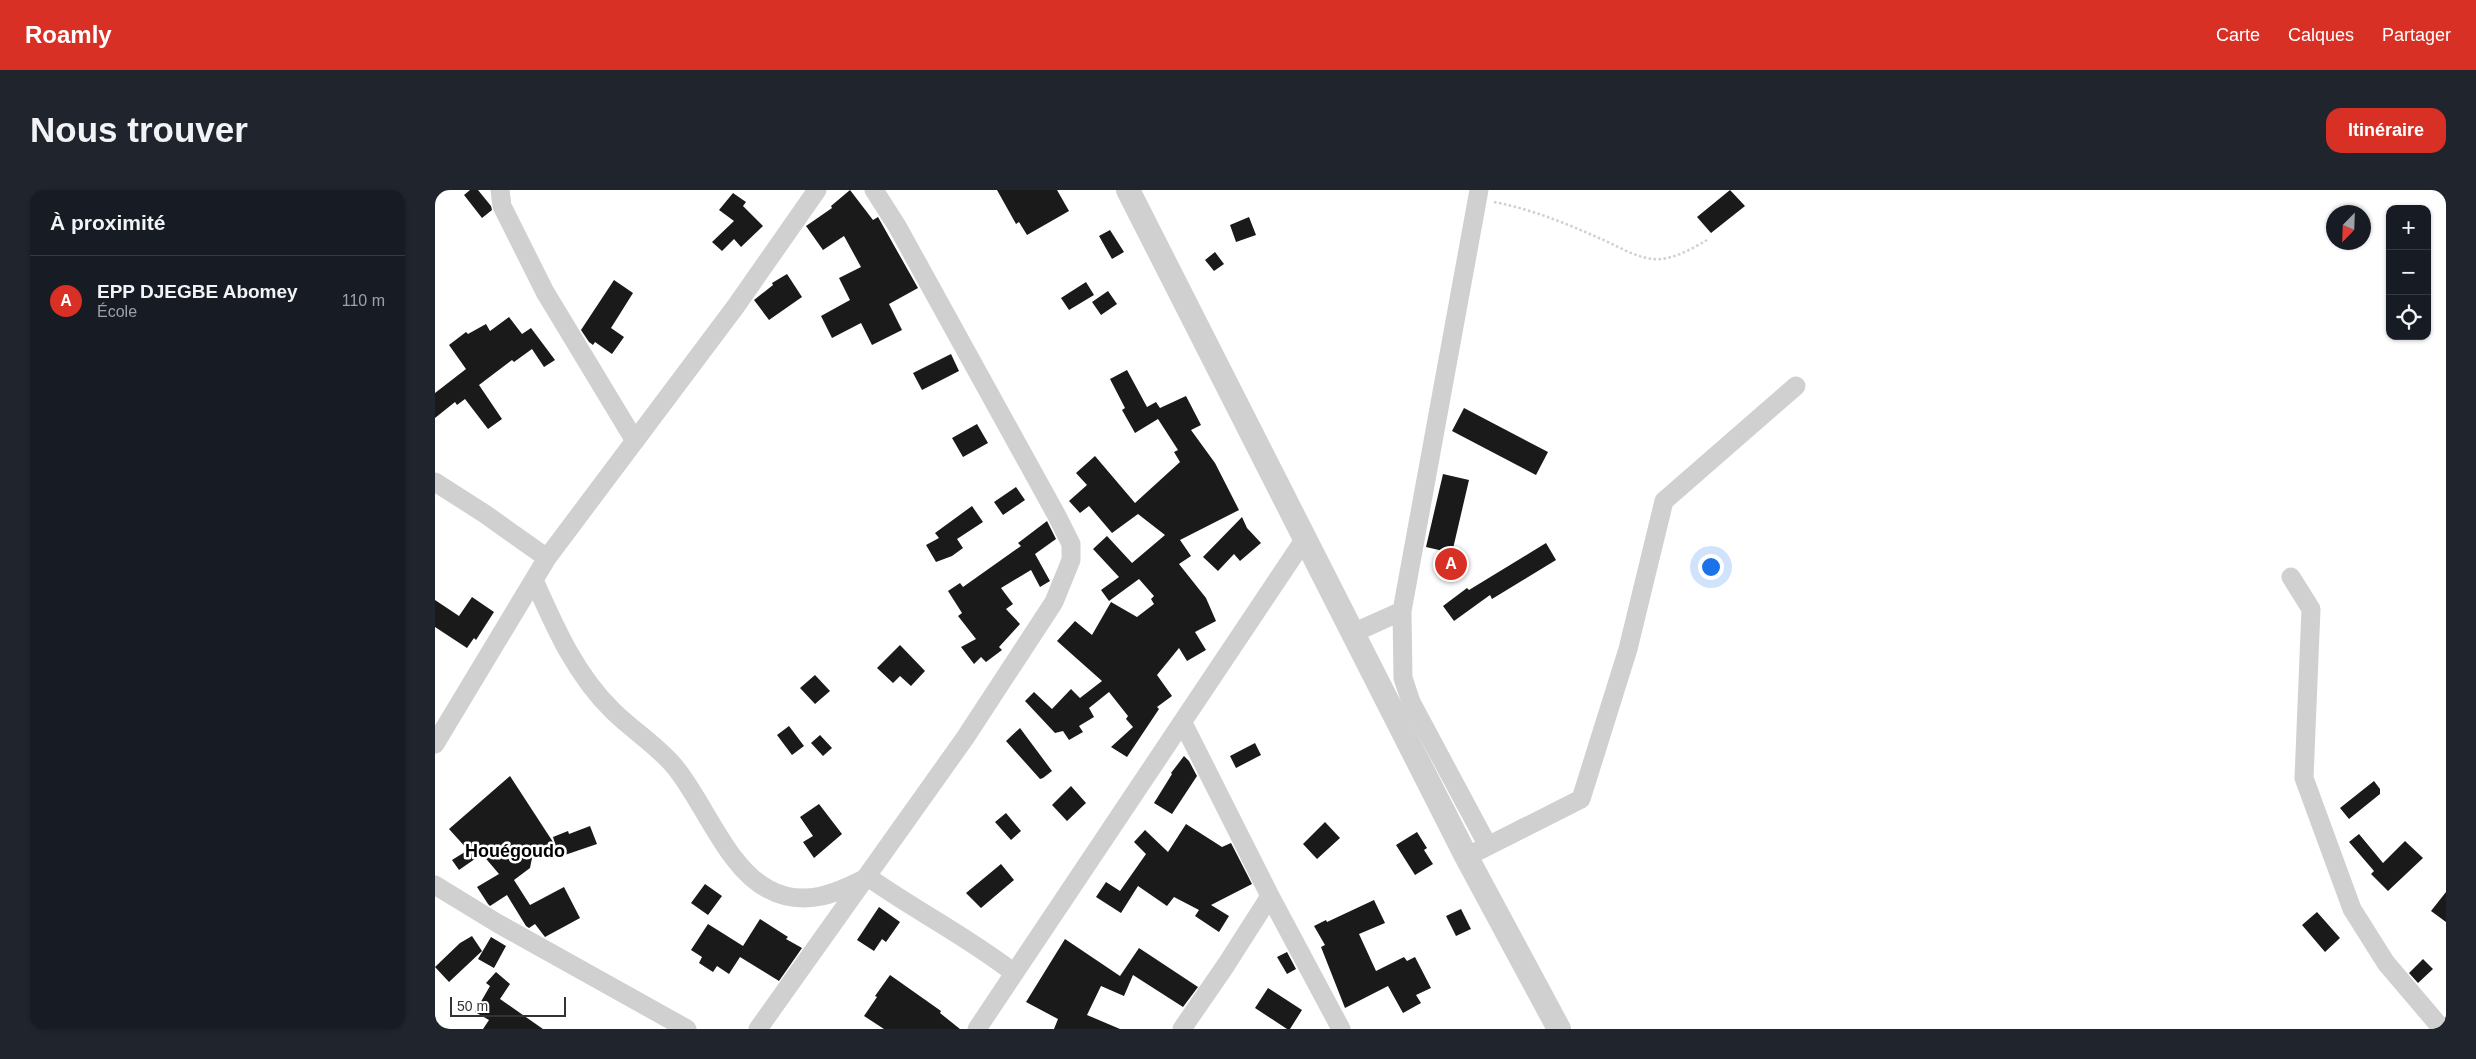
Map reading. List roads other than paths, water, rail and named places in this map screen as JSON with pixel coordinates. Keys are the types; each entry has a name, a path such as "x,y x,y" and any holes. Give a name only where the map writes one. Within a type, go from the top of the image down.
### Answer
{"street":[{"path":"500,190 505,214 545,292 635,440"},
{"path":"435,744 547,558 730,313 817,190"},
{"path":"758,1029 965,738 1054,602 1071,560 1071,544 1057,516 897,226 875,190"},
{"path":"1127,190 1306,537 1466,856 1559,1029"},
{"path":"1478,194 1402,611 1403,678 1411,702 1488,846"},
{"path":"1466,856 1581,799 1628,649 1664,501 1796,386"},
{"path":"436,484 485,514 547,558"},
{"path":"977,1029 1306,537"},
{"path":"2291,577 2311,609 2304,778 2352,909 2386,963 2442,1029"},
{"path":"534,580 558,634 591,688 613,711 674,766 732,855 755,881 776,893 800,899 821,897 845,889 867,877"},
{"path":"1353,633 1402,611"},
{"path":"1183,723 1270,896 1341,1029"},
{"path":"867,877 983,949 1015,973"},
{"path":"435,886 497,923 687,1029"},
{"path":"1182,1029 1270,896"}],"place":[{"name":"EPP DJEGBE Abomey","path":"1451,564"}],"district":[{"name":"Houégoudo","path":"515,851"}]}
